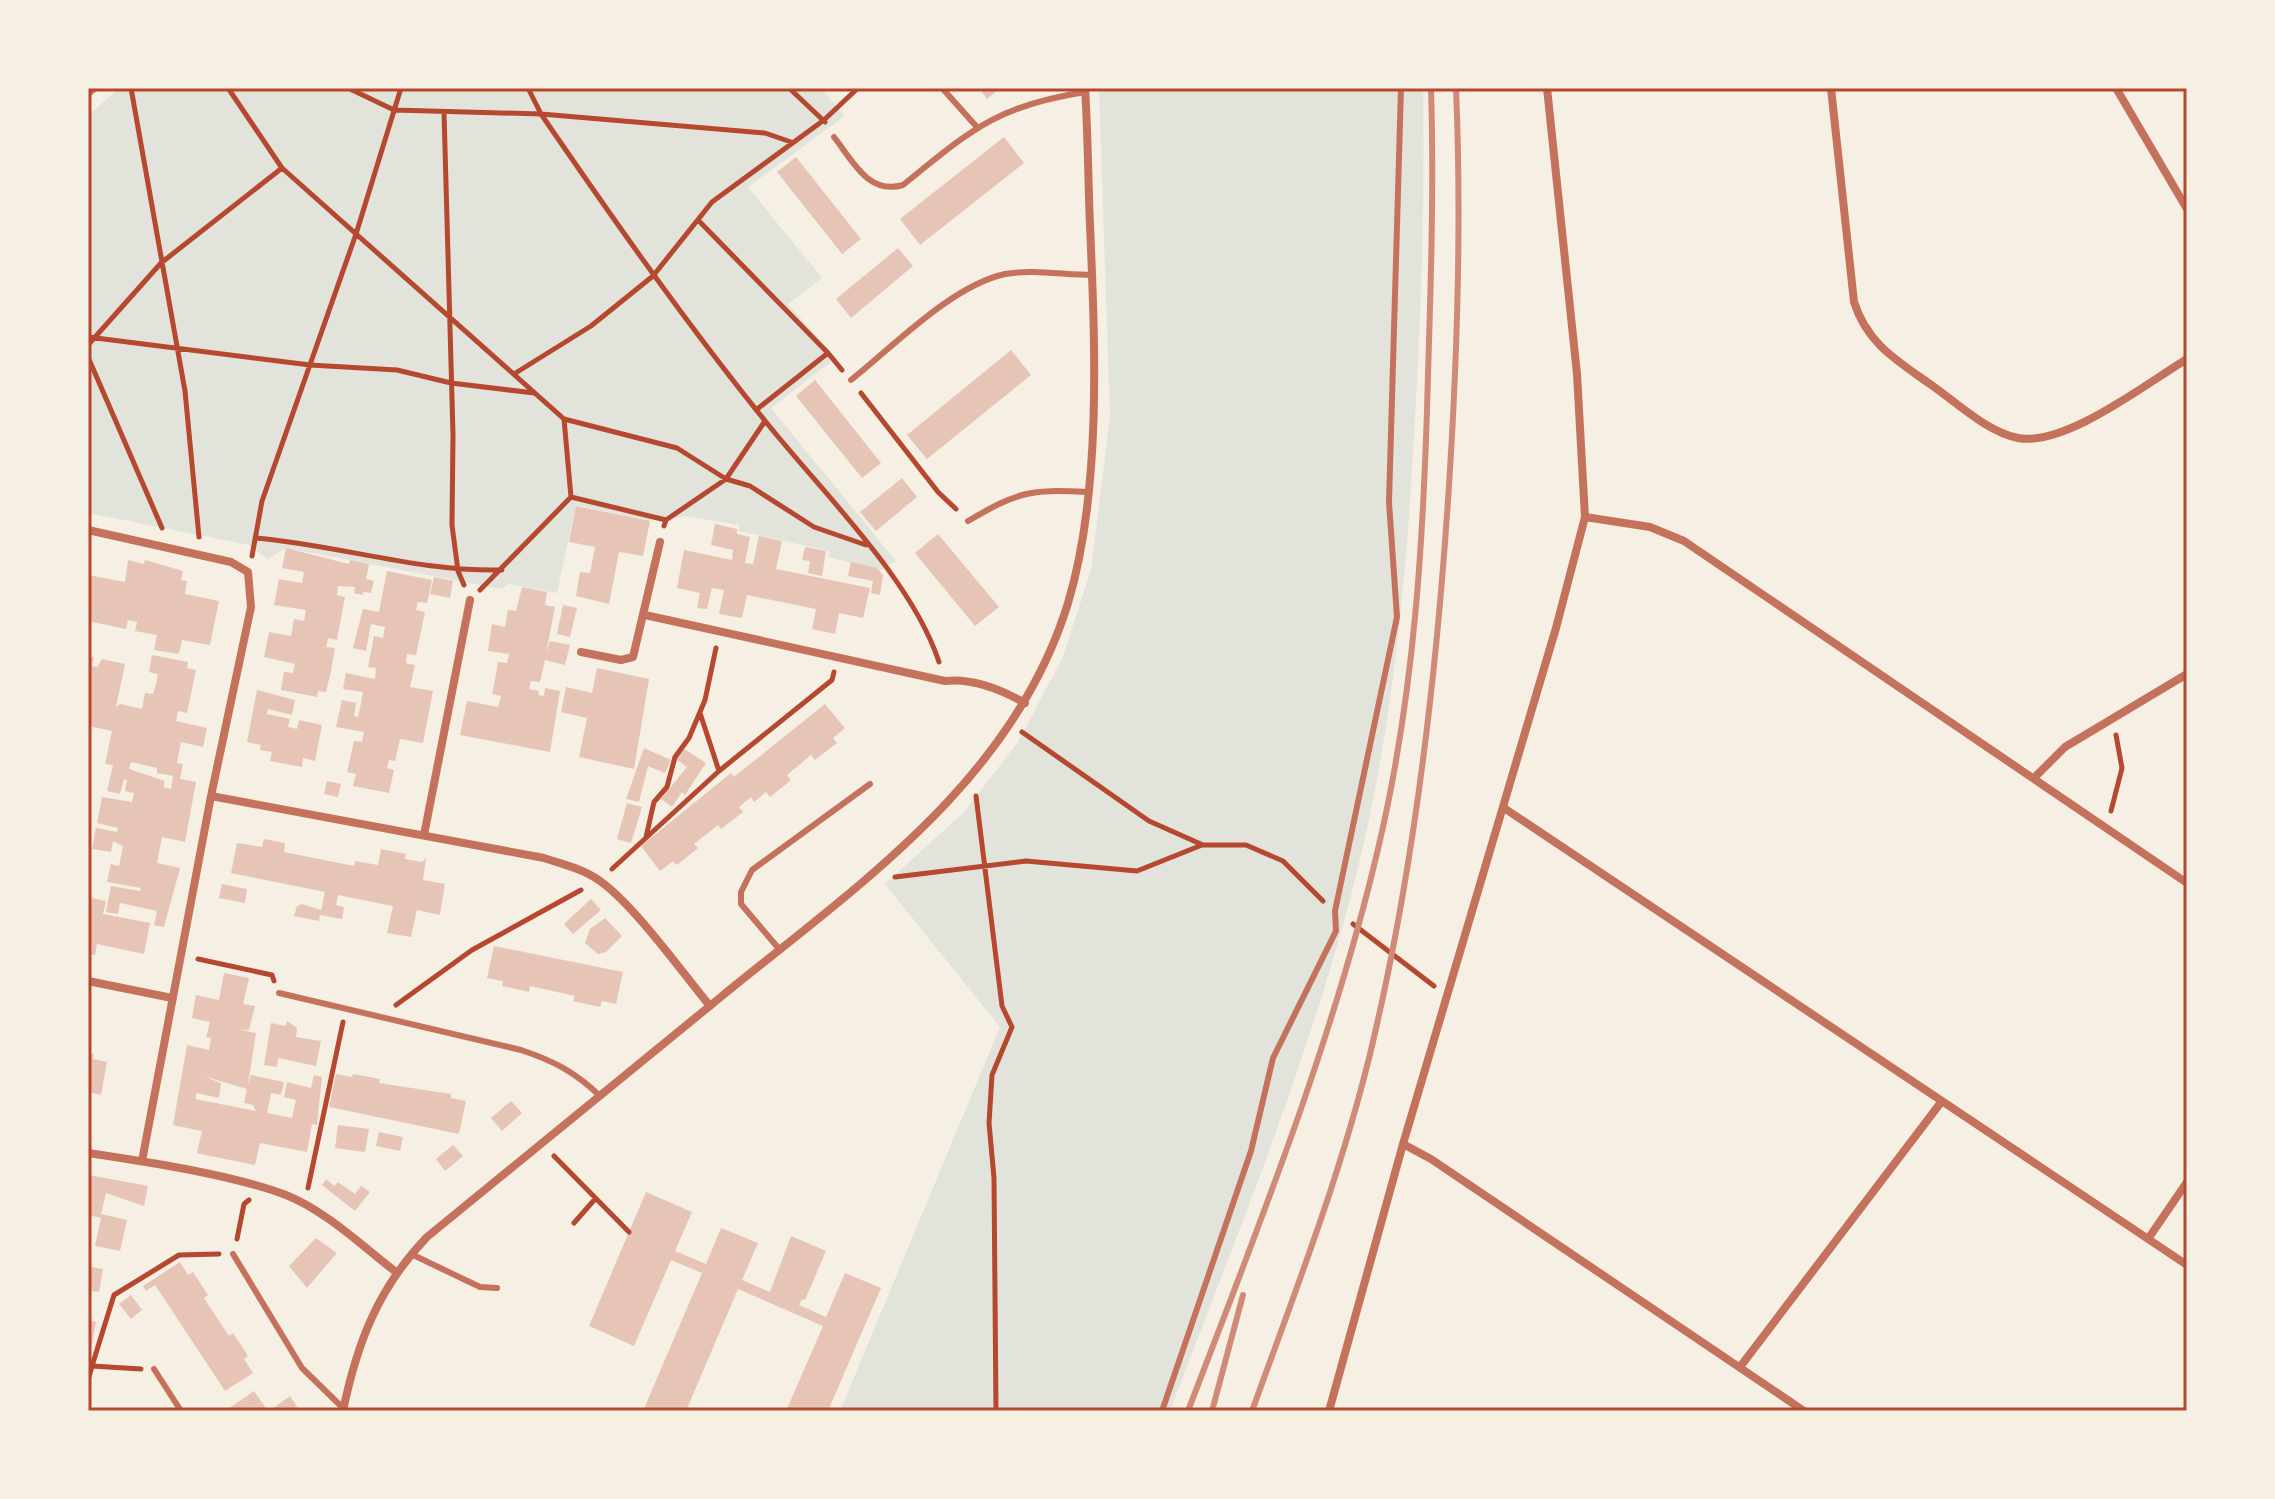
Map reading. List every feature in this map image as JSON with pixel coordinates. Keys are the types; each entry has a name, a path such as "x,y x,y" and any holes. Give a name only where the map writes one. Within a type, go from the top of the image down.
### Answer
{"street":[{"path":"88,93 94,88"},
{"path":"1329,1411 1585,517 1577,374 1547,88"},
{"path":"1831,88 1852,293 1859,319 1880,349 1983,421 2004,433 2033,440 2073,427 2187,359"},
{"path":"2116,88 2187,209"},
{"path":"343,1409 360,1340 396,1272 411,1254 927,826 973,775 1025,703 1068,604 1077,567 1086,492 1095,395 1085,90"},
{"path":"1585,517 1650,527 1684,541 2187,883"},
{"path":"88,530 231,562 248,572 251,607 211,796 142,1161"},
{"path":"581,652 626,661 633,657 660,542"},
{"path":"424,835 470,600"},
{"path":"645,615 945,681 957,680 1006,692 1025,703"},
{"path":"2034,778 2065,747 2187,674"},
{"path":"211,796 544,858 600,880 710,1006"},
{"path":"1504,808 2187,1265"},
{"path":"88,981 172,998"},
{"path":"1740,1367 1942,1101"},
{"path":"1403,1144 1431,1159 1804,1411"},
{"path":"88,1153 142,1161 262,1189 305,1205 396,1272"},
{"path":"2148,1239 2187,1182"}],"lane":[{"path":"942,88 976,126"},
{"path":"1039,88 1040,99"},
{"path":"1162,1411 1251,1151 1273,1058 1336,931 1335,911 1397,617 1389,502 1401,88"},
{"path":"834,137 868,180 877,187 891,188 903,185 976,126 1040,99 1085,90"},
{"path":"851,380 961,292 984,280 1008,273 1092,275"},
{"path":"968,521 1008,498 1037,489 1086,492"},
{"path":"780,950 741,904 744,883 752,870 870,784"},
{"path":"279,993 382,1015 559,1062 600,1096"},
{"path":"233,1254 302,1368 343,1409"},
{"path":"411,1254 480,1287 497,1288"},
{"path":"154,1369 181,1411"}],"path":[{"path":"131,88 185,391 201,554"},
{"path":"228,88 282,168 564,419 677,448 726,479 750,486 814,527 867,545"},
{"path":"348,88 394,110 541,114 765,133 792,142"},
{"path":"248,572 262,501 356,234 401,88"},
{"path":"528,88 541,114 653,276 756,410 867,545 932,640 945,681"},
{"path":"789,88 824,120 834,137"},
{"path":"514,374 591,326 653,276 712,202 824,120 858,88"},
{"path":"444,112 452,525 458,571 470,600 503,570 571,497 564,419"},
{"path":"88,345 91,337 161,263 282,168"},
{"path":"698,220 828,353 938,492 968,521"},
{"path":"91,337 176,345 310,365 397,370 451,383 535,393"},
{"path":"756,410 828,353"},
{"path":"88,357 171,548"},
{"path":"660,542 666,520 726,479 765,421"},
{"path":"571,497 666,520"},
{"path":"255,538 308,542 458,571 503,570"},
{"path":"646,838 654,802 667,787 675,757 700,713 720,631"},
{"path":"382,1015 472,950 600,880 719,771 832,680 838,656"},
{"path":"700,713 719,771"},
{"path":"2106,828 2122,768 2112,718"},
{"path":"1011,724 1149,821 1203,845"},
{"path":"973,775 1002,1006 1012,1027 992,1075 989,1123 994,1178 996,1411"},
{"path":"870,876 900,877 1026,861 1137,871 1203,845 1246,845 1283,861 1335,911 1448,996"},
{"path":"180,956 272,975 279,993"},
{"path":"305,1205 347,1007"},
{"path":"544,1142 629,1232"},
{"path":"88,1380 114,1295 179,1255 233,1254 244,1204 262,1189"},
{"path":"574,1223 595,1199"},
{"path":"92,1366 154,1369"}],"shaded area":[{"path":"120,88 821,88 845,116 748,187 822,278 788,304 836,358 771,408 896,561 881,570 828,557 829,551 739,531 739,525 685,516 650,521 576,505 557,593 509,584 501,589 286,548 268,559 249,545 88,513 88,115"},
{"path":"1099,88 1423,88 1420,306 1407,547 1396,658 1379,767 1356,876 1317,1012 1246,1212 1170,1411 840,1411 1000,1027 885,884 964,812 1018,742 1062,659 1091,570 1110,416"}],"building":[{"path":"979,88 1000,88 987,99"},
{"path":"1004,137 1024,163 920,245 900,219"},
{"path":"796,157 861,239 842,254 777,172"},
{"path":"898,248 913,266 851,318 836,299"},
{"path":"1011,350 1031,375 927,459 907,435"},
{"path":"815,380 881,463 862,478 796,396"},
{"path":"902,478 917,497 876,531 860,512"},
{"path":"576,506 650,521 643,556 619,552 609,604 576,596 580,572 590,573 595,547 569,542"},
{"path":"715,524 737,529 737,534 750,537 745,563 753,564 759,536 782,541 776,569 870,588 863,618 839,613 835,634 812,629 816,609 747,595 742,618 719,614 724,590 712,588 707,609 697,608 700,593 677,588 684,550 732,560 733,550 711,545"},
{"path":"938,534 999,607 975,626 915,553"},
{"path":"805,547 826,551 822,576 808,573 810,561 802,560"},
{"path":"286,548 349,564 350,560 369,564 366,579 374,581 371,593 363,592 363,595 354,593 355,587 338,586 337,595 345,597 337,640 328,638 326,647 335,648 331,671 326,692 318,691 317,697 281,690 284,672 293,673 295,664 264,657 269,632 291,636 294,619 304,621 306,610 274,605 279,579 302,583 304,572 282,568"},
{"path":"128,560 144,564 145,560 183,571 181,580 187,581 185,594 219,601 210,645 182,640 179,654 154,650 157,635 135,631 137,622 128,620 126,629 88,621 88,575 125,582"},
{"path":"851,562 877,568 883,575 880,595 871,593 873,581 848,576"},
{"path":"387,571 432,580 427,603 418,602 416,610 425,612 416,655 407,654 406,663 415,665 410,687 433,691 423,743 400,739 395,761 389,760 387,768 394,770 389,793 353,786 356,774 347,772 354,741 362,742 364,732 336,727 342,700 356,703 354,716 358,717 361,703 363,692 343,689 346,673 375,679 376,668 368,667 374,636 383,638 385,627 371,624 366,651 353,648 363,609 379,612"},
{"path":"434,577 453,581 450,598 430,594"},
{"path":"522,587 547,592 545,605 555,607 546,653 550,641 570,645 565,665 545,660 540,682 531,681 529,689 539,691 538,695 544,696 545,688 560,691 550,752 460,735 467,701 498,707 501,696 492,694 498,662 507,663 509,654 488,651 492,624 505,627 508,610 516,611"},
{"path":"563,605 577,608 570,637 557,634"},
{"path":"152,655 188,662 187,668 196,670 187,713 178,711 176,721 207,728 203,747 181,742 177,763 183,764 180,779 196,782 185,842 162,837 157,863 180,868 164,927 154,925 157,911 120,903 118,914 106,912 111,886 140,891 141,888 107,882 111,864 119,866 123,846 113,841 111,852 92,849 96,828 117,832 118,828 97,823 102,797 132,802 134,793 125,791 127,780 124,779 120,794 107,791 113,765 105,764 112,731 88,726 88,656 94,657 92,666 97,667 102,659 125,664 116,707 120,704 142,709 145,693 153,694 158,674 149,672","holes":["131,762 157,768 157,773 173,776 171,789 163,787 165,781 129,769"]},
{"path":"597,668 649,679 634,769 579,757 587,718 561,712 566,687 592,693"},
{"path":"257,690 295,700 292,715 268,709 267,714 290,719 288,727 297,729 299,720 322,725 315,761 303,758 302,767 270,761 272,752 260,750 261,745 247,742"},
{"path":"825,704 845,728 833,738 837,743 815,760 811,755 787,775 791,780 770,797 766,792 754,802 751,797 739,807 743,812 721,829 718,825 694,844 698,848 677,865 673,861 660,871 641,846 731,773 734,777"},
{"path":"644,748 671,760 665,773 648,766 639,802 626,799"},
{"path":"683,748 706,763 685,795 682,792 672,807 661,799 687,767 676,759"},
{"path":"327,781 341,784 338,797 324,794"},
{"path":"627,803 642,807 631,843 617,839"},
{"path":"264,839 285,843 284,852 354,866 355,861 378,865 381,849 406,854 405,859 422,862 426,858 423,880 445,884 440,915 417,910 411,937 387,933 393,906 338,895 336,905 344,907 342,919 320,915 319,921 294,916 297,906 302,904 321,910 325,892 231,873 237,843 262,847"},
{"path":"222,884 247,889 245,903 219,898"},
{"path":"92,898 106,901 103,914 150,923 144,954 97,944 95,955 88,954 88,903"},
{"path":"591,899 601,910 573,934 564,924"},
{"path":"605,918 622,936 606,952 598,954 585,943 590,929"},
{"path":"494,946 623,972 616,1004 602,1001 600,1007 573,1001 575,996 530,986 529,992 502,986 503,981 487,978"},
{"path":"224,973 249,978 243,1004 255,1006 249,1030 238,1029 256,1033 248,1085 251,1075 284,1082 281,1095 271,1093 267,1113 292,1118 296,1100 284,1097 287,1082 311,1088 314,1075 322,1077 317,1125 312,1124 307,1152 260,1143 255,1165 210,1156 197,1153 202,1131 173,1125 187,1045 209,1050 211,1038 206,1037 210,1022 192,1018 196,995 219,1000","holes":["203,1076 247,1089 244,1103 253,1105 256,1111 195,1099 197,1093 219,1098 221,1083"]},
{"path":"287,1021 297,1028 296,1037 321,1041 316,1066 278,1058 277,1067 264,1065 271,1023 286,1026"},
{"path":"88,1053 94,1054 93,1059 107,1062 101,1095 88,1092"},
{"path":"336,1074 380,1079 379,1083 451,1094 451,1098 466,1101 459,1134 329,1107"},
{"path":"511,1101 522,1113 502,1131 491,1118"},
{"path":"338,1125 369,1129 365,1152 335,1148"},
{"path":"379,1132 403,1137 400,1151 376,1146"},
{"path":"453,1145 463,1156 445,1171 436,1159"},
{"path":"89,1175 148,1186 144,1206 106,1193 101,1214 127,1220 120,1251 95,1246 101,1218 88,1215"},
{"path":"326,1179 334,1186 338,1182 355,1194 361,1186 370,1192 355,1211 322,1185"},
{"path":"646,1192 692,1212 675,1251 706,1264 721,1228 758,1243 742,1280 770,1292 791,1236 826,1251 805,1300 802,1299 799,1305 826,1317 845,1273 881,1288 828,1411 786,1411 823,1326 738,1289 686,1411 643,1411 702,1273 671,1260 634,1346 589,1326"},
{"path":"316,1238 337,1253 307,1288 289,1266"},
{"path":"180,1262 188,1275 193,1272 208,1295 204,1298 229,1336 233,1333 248,1356 244,1359 253,1373 225,1391 155,1285 146,1291 143,1286"},
{"path":"91,1267 103,1269 99,1292 88,1290"},
{"path":"131,1295 142,1310 131,1319 119,1304"},
{"path":"88,1320 96,1322 91,1348 88,1347"},
{"path":"254,1391 268,1411 222,1411 228,1409"},
{"path":"290,1396 300,1411 269,1411"}],"railway":[{"path":"1188,1411 1317,1063 1360,921 1391,790 1409,672 1424,494 1432,231 1431,88"},
{"path":"1252,1411 1321,1219 1352,1122 1377,1024 1413,835 1436,643 1451,462 1458,248 1456,88"},
{"path":"1212,1411 1243,1295"}]}
